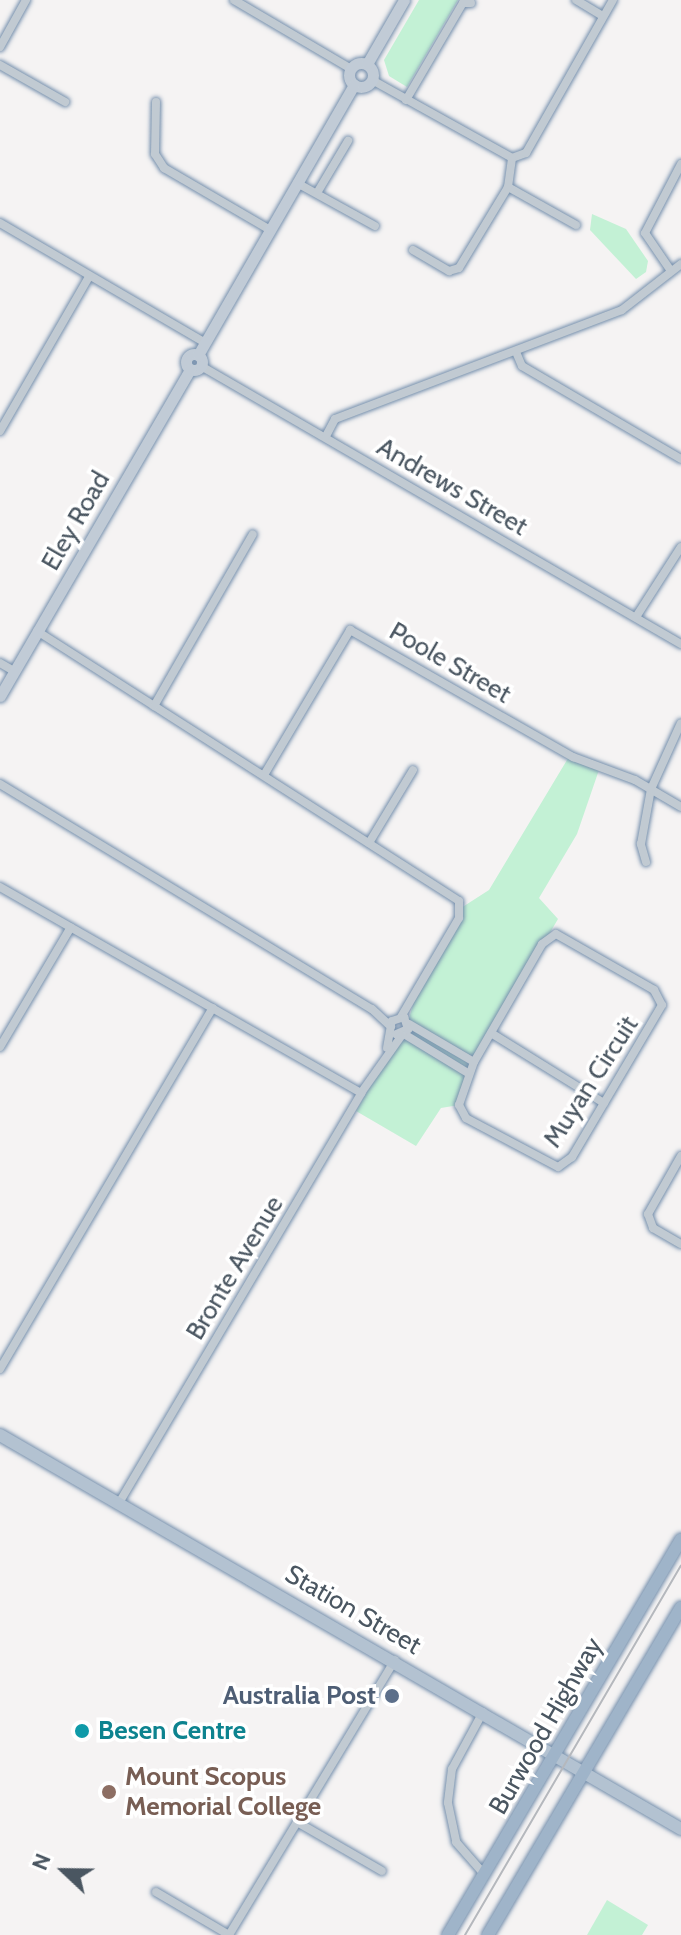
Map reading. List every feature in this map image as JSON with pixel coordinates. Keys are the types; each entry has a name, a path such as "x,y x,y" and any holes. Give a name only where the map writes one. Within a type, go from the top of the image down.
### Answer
{"highway":[{"name":"Burwood Highway","path":"448,1935 679,1548"},
{"path":"488,1935 681,1608"}],"main road":[{"path":"367,64 372,80 366,86 354,85 351,69 367,64 404,0"},
{"name":"Eley Road","path":"0,696 196,363 354,85"},
{"name":"Station Street","path":"0,1435 395,1659 681,1829"}],"street":[{"path":"0,47 26,0"},
{"path":"234,0 351,69"},
{"path":"576,0 603,16"},
{"path":"372,80 512,158 526,153 613,0"},
{"path":"406,100 465,2"},
{"path":"0,65 65,102"},
{"path":"156,102 155,154 164,168 270,230"},
{"path":"317,193 348,141"},
{"path":"413,250 449,271 459,268 508,187 512,158"},
{"path":"671,271 645,233 681,164"},
{"path":"297,183 375,226"},
{"path":"508,187 576,225"},
{"path":"0,223 205,343"},
{"path":"326,436 335,419 622,310 681,264"},
{"path":"0,431 89,277"},
{"path":"516,352 522,366 681,459"},
{"name":"Andrews Street","path":"196,363 681,644"},
{"path":"154,706 253,534"},
{"path":"636,617 681,547"},
{"name":"Poole Street","path":"264,775 350,630 573,757 651,789 681,807"},
{"path":"37,631 459,901 461,908 418,987 404,1020 392,1028"},
{"path":"0,663 14,671"},
{"path":"646,862 641,844 651,789 681,723"},
{"path":"369,843 413,770"},
{"path":"0,784 372,1009 404,1020 474,1062"},
{"path":"0,887 361,1093"},
{"path":"0,1047 71,927"},
{"name":"Muyan Circuit","path":"556,934 654,990 661,999 660,1010 572,1157 552,1167 461,1113 468,1073 474,1062 542,944 556,934"},
{"path":"0,1369 213,1008"},
{"path":"372,1009 392,1028 468,1073"},
{"name":"Bronte Avenue","path":"119,1503 361,1093 386,1053 403,1034 404,1020"},
{"name":"Bronte Avenue","path":"386,1053 392,1028"},
{"path":"491,1033 604,1103"},
{"path":"681,1156 648,1214 653,1228 681,1244"},
{"path":"156,1892 229,1935 395,1659"},
{"path":"483,1712 452,1769 448,1803 456,1842 484,1874"},
{"path":"297,1822 382,1871"}],"green space":[{"path":"419,0 458,0 407,87 389,76 384,60"},
{"path":"592,214 626,229 648,261 646,272 636,279 590,230"},
{"path":"570,755 600,767 577,834 539,898 558,919 474,1062 459,1105 441,1108 416,1146 356,1111 408,1022 418,987 461,908 489,890"},
{"path":"607,1900 648,1925 642,1935 587,1935"}],"tram line":[{"path":"465,1935 681,1566"}],"place":[{"name":"Australia Post","path":"392,1696"},
{"name":"Besen Centre","path":"82,1731"},
{"name":"Mount Scopus Memorial College","path":"109,1792"}]}
